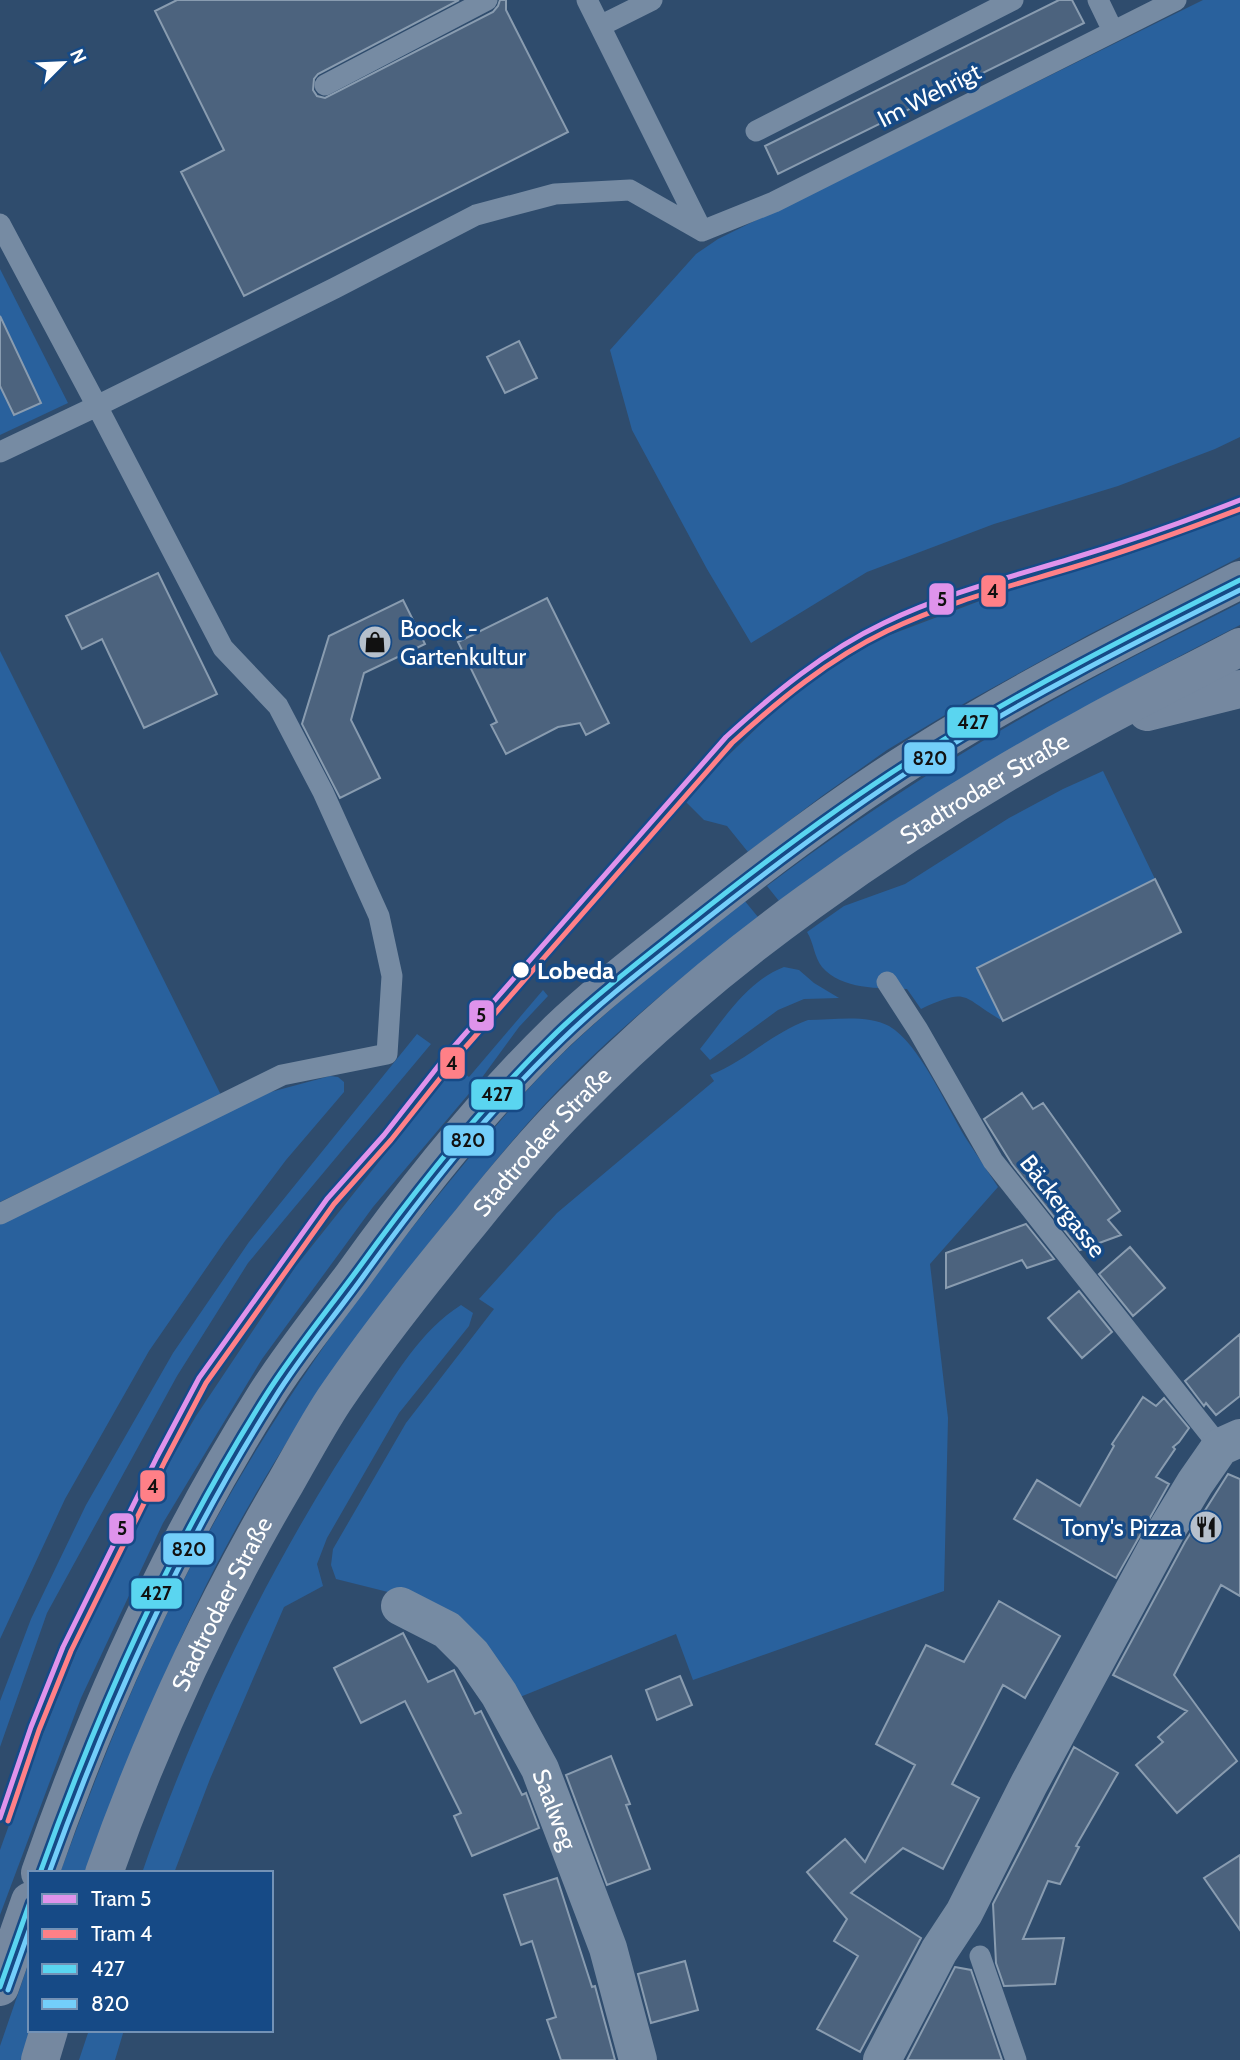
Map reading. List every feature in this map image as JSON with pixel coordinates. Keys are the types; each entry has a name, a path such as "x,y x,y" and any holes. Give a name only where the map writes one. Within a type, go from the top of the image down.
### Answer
{"main road":[{"path":"41,1871 62,1808 113,1684 169,1565 267,1394 390,1223 488,1106 556,1033 620,977 745,877 845,804 990,712 1093,655 1240,580"},
{"name":"Stadtrodaer Straße","path":"105,1871 122,1821 179,1685 243,1555 332,1403 387,1326 506,1178 572,1105 662,1020 780,924 846,876 971,794 1087,727 1240,647"},
{"path":"1087,727 1240,690"},
{"path":"0,1987 28,1907"},
{"path":"40,2060 48,2032"}],"street":[{"path":"883,2060 1166,1531 1195,1483 1230,1443"},
{"name":"Saalweg","path":"400,1606 447,1630 472,1655 499,1694 540,1769 608,1948 638,2060"}],"lane":[{"path":"326,85 487,0"},
{"path":"587,0 702,232"},
{"path":"600,26 652,0"},
{"path":"755,131 1013,0"},
{"path":"1098,0 1113,31"},
{"name":"Im Wehrigt","path":"702,232 774,202 1176,0"},
{"path":"0,452 335,288 476,215 555,194 630,190 702,232"},
{"path":"0,224 223,648 278,706 323,792 379,916 392,976 387,1054 282,1076 0,1214"},
{"name":"Bäckergasse","path":"887,982 938,1062 993,1161 1230,1443"},
{"path":"981,1956 1016,2060"}],"shaded area":[{"path":"1203,0 1240,0 1240,437 1118,486 994,524 867,572 751,643 707,569 632,430 610,350 696,254 718,239"},
{"path":"0,269 68,403 0,435"},
{"path":"1240,514 1240,557 1090,634 965,703 887,750 748,852 727,826 704,820 683,799 795,691 879,639 1014,588 1121,557"},
{"path":"1240,603 1240,625 1003,753 889,824 779,901 767,886 879,806 996,733 1095,677"},
{"path":"0,651 221,1095 0,1202"},
{"path":"1103,771 1155,879 977,968 1003,1021 965,998 949,998 921,1009 907,989 850,984 830,975 822,967 807,932 844,906 905,884 1009,818"},
{"path":"744,900 758,917 624,1028 549,1100 425,1248 360,1333 272,1467 219,1560 148,1715 87,1871 61,1871 94,1783 156,1637 215,1522 281,1411 353,1305 480,1145 563,1053 652,975"},
{"path":"784,967 799,970 839,998 804,999 778,1010 710,1060 700,1049 727,1014 747,991"},
{"path":"543,990 548,996 519,1027 478,1083 373,1207 262,1359 163,1523 81,1698 0,1915 0,1850 34,1756 77,1650 147,1501 196,1416 296,1266 455,1066 469,1077"},
{"path":"808,1020 870,1020 889,1026 900,1034 921,1061 998,1187 930,1264 948,1418 944,1591 693,1680 676,1634 515,1699 408,1597 336,1579 331,1565 333,1549 406,1423 494,1309 479,1299 557,1213 714,1081 710,1075"},
{"path":"417,1034 431,1044 248,1263 177,1376 47,1613 0,1747 0,1701 31,1619 86,1505 173,1353 249,1242"},
{"path":"330,1076 338,1077 344,1082 344,1092 286,1160 225,1241 149,1351 65,1499 0,1639 0,1220 267,1093"},
{"path":"461,1305 473,1313 469,1326 399,1413 327,1538 317,1564 323,1586 284,1607 210,1779 175,1871 143,1871 188,1753 241,1636 271,1578 335,1467 390,1383 421,1340"},
{"path":"28,1965 28,2032 30,2032 21,2060 0,2060 0,2046"},
{"path":"88,2032 123,2032 115,2060 79,2060"}],"building":[{"path":"177,0 459,0 318,74 314,79 313,90 317,96 325,98 493,12 500,0 506,0 506,10 568,132 244,296 181,172 224,150 155,11"},
{"path":"1059,0 1072,0 1084,23 778,174 765,146"},
{"path":"0,316 41,403 14,415 0,386"},
{"path":"519,341 537,378 505,393 487,357"},
{"path":"158,573 217,694 144,728 102,639 82,649 66,616"},
{"path":"547,598 609,723 586,735 580,723 558,727 506,754 491,725 497,722 458,642"},
{"path":"403,600 425,644 364,673 351,720 380,778 340,798 302,724 329,636"},
{"path":"1155,879 1181,932 1003,1021 977,968"},
{"path":"1022,1093 1033,1109 1043,1103 1120,1211 1108,1220 1121,1235 1080,1250 1012,1164 984,1119"},
{"path":"1026,1224 1054,1259 1027,1268 1022,1260 946,1288 946,1253"},
{"path":"1130,1247 1165,1288 1133,1316 1099,1274"},
{"path":"1079,1291 1112,1332 1082,1358 1048,1318"},
{"path":"1240,1334 1240,1396 1216,1415 1206,1403 1204,1406 1185,1381"},
{"path":"1143,1397 1156,1406 1164,1398 1189,1428 1173,1447 1175,1449 1156,1477 1169,1484 1116,1578 1014,1519 1037,1480 1080,1506 1114,1446 1112,1444"},
{"path":"1228,1474 1240,1479 1240,1596 1221,1585 1174,1675 1237,1761 1177,1813 1136,1765 1163,1742 1158,1737 1187,1711 1113,1675 1185,1542"},
{"path":"999,1601 1060,1636 1025,1698 1003,1685 952,1784 979,1798 943,1869 903,1848 851,1893 921,1938 860,2052 817,2029 858,1956 834,1941 847,1919 807,1872 845,1839 865,1862 915,1765 876,1744 926,1645 964,1662"},
{"path":"403,1633 428,1682 454,1670 475,1714 481,1711 522,1795 526,1793 539,1828 472,1856 454,1816 461,1813 405,1701 361,1723 334,1668"},
{"path":"680,1676 692,1705 657,1720 646,1690"},
{"path":"1074,1747 1118,1773 1076,1846 1079,1847 1060,1884 1048,1881 1023,1939 1064,1938 1055,1984 1004,1986 996,1963 993,1904"},
{"path":"611,1756 630,1804 626,1805 650,1869 607,1885 566,1775"},
{"path":"1240,1855 1240,1930 1204,1878"},
{"path":"557,1878 592,1987 595,1986 615,2060 561,2060 547,2020 556,2017 532,1941 521,1945 504,1895"},
{"path":"685,1961 698,2010 651,2023 638,1974"},
{"path":"955,1967 971,1970 1002,2060 907,2060"}],"tram line":[{"name":"5","path":"0,1818 31,1727 63,1647 199,1378 327,1199 384,1135 450,1051 726,737 801,674 841,646 884,623 953,595 1134,539 1240,500"},
{"name":"4","path":"8,1821 39,1730 71,1651 206,1383 334,1204 391,1140 457,1057 732,743 805,681 845,654 887,631 956,603 1116,554 1240,509"}],"transit line":[{"name":"427","path":"41,1871 87,1749 140,1628 199,1509 231,1452 311,1331 404,1207 503,1088 557,1032 622,975 746,877 860,794 958,731 1118,642 1240,580"},
{"name":"820","path":"50,1871 96,1750 149,1630 177,1571 240,1455 307,1351 411,1212 509,1094 579,1024 628,982 806,842 863,802 961,739 1039,694 1240,590"},
{"name":"427","path":"0,1987 28,1908"},
{"name":"820","path":"8,1990 28,1934"}],"place":[{"name":"Boock - Gartenkultur","path":"375,642"},
{"name":"Lobeda","path":"521,970"},
{"name":"Tony's Pizza","path":"1206,1527"}]}
